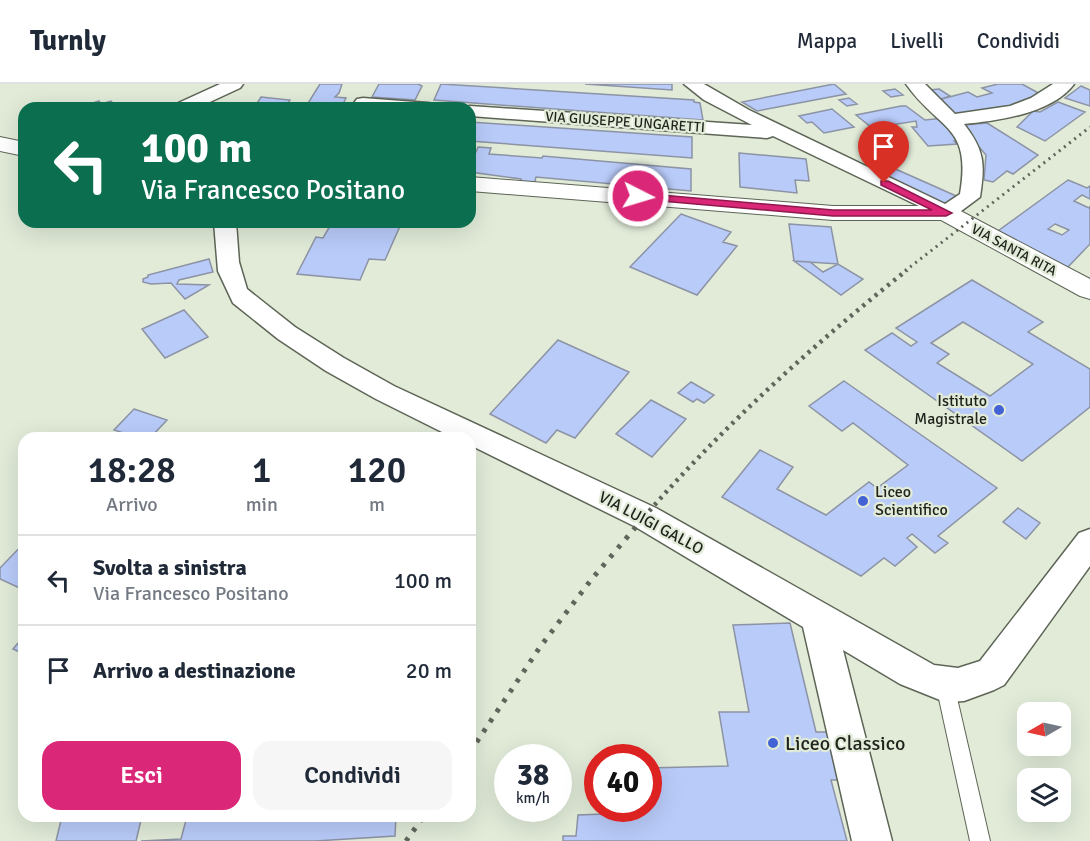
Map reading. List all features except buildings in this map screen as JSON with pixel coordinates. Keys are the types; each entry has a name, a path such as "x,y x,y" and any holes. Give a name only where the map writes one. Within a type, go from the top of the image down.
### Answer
{"street":[{"path":"196,102 234,84"},
{"path":"364,102 374,84"},
{"path":"693,84 710,96 780,133 946,213 970,197 974,167 970,145 950,120 915,84"},
{"path":"950,120 993,115 1038,102 1065,84"},
{"name":"VIA GIUSEPPE UNGARETTI","path":"476,111 780,133"},
{"path":"0,145 18,148"},
{"name":"VIA SANTA RITA","path":"476,184 833,213 946,213 1090,290"},
{"name":"VIA LUIGI GALLO","path":"225,228 228,268 241,298 298,343 350,375 468,432"},
{"name":"VIA LUIGI GALLO","path":"476,436 645,517 818,618 918,674 945,685 975,682 992,673 1090,542"},
{"path":"818,618 872,841"}],"lane":[{"path":"945,685 980,841"}],"railway":[{"path":"905,271 1090,127"},
{"path":"644,517 705,451 803,357 907,270"},
{"path":"476,743 540,647 591,580 645,516"},
{"path":"406,841 420,822"}],"place":[{"name":"Istituto Magistrale","path":"999,410"},
{"name":"Liceo Scientifico","path":"863,501"},
{"name":"Liceo Classico","path":"773,743"}],"route":[{"path":"638,196 833,213 900,215 946,213 884,183"}]}
